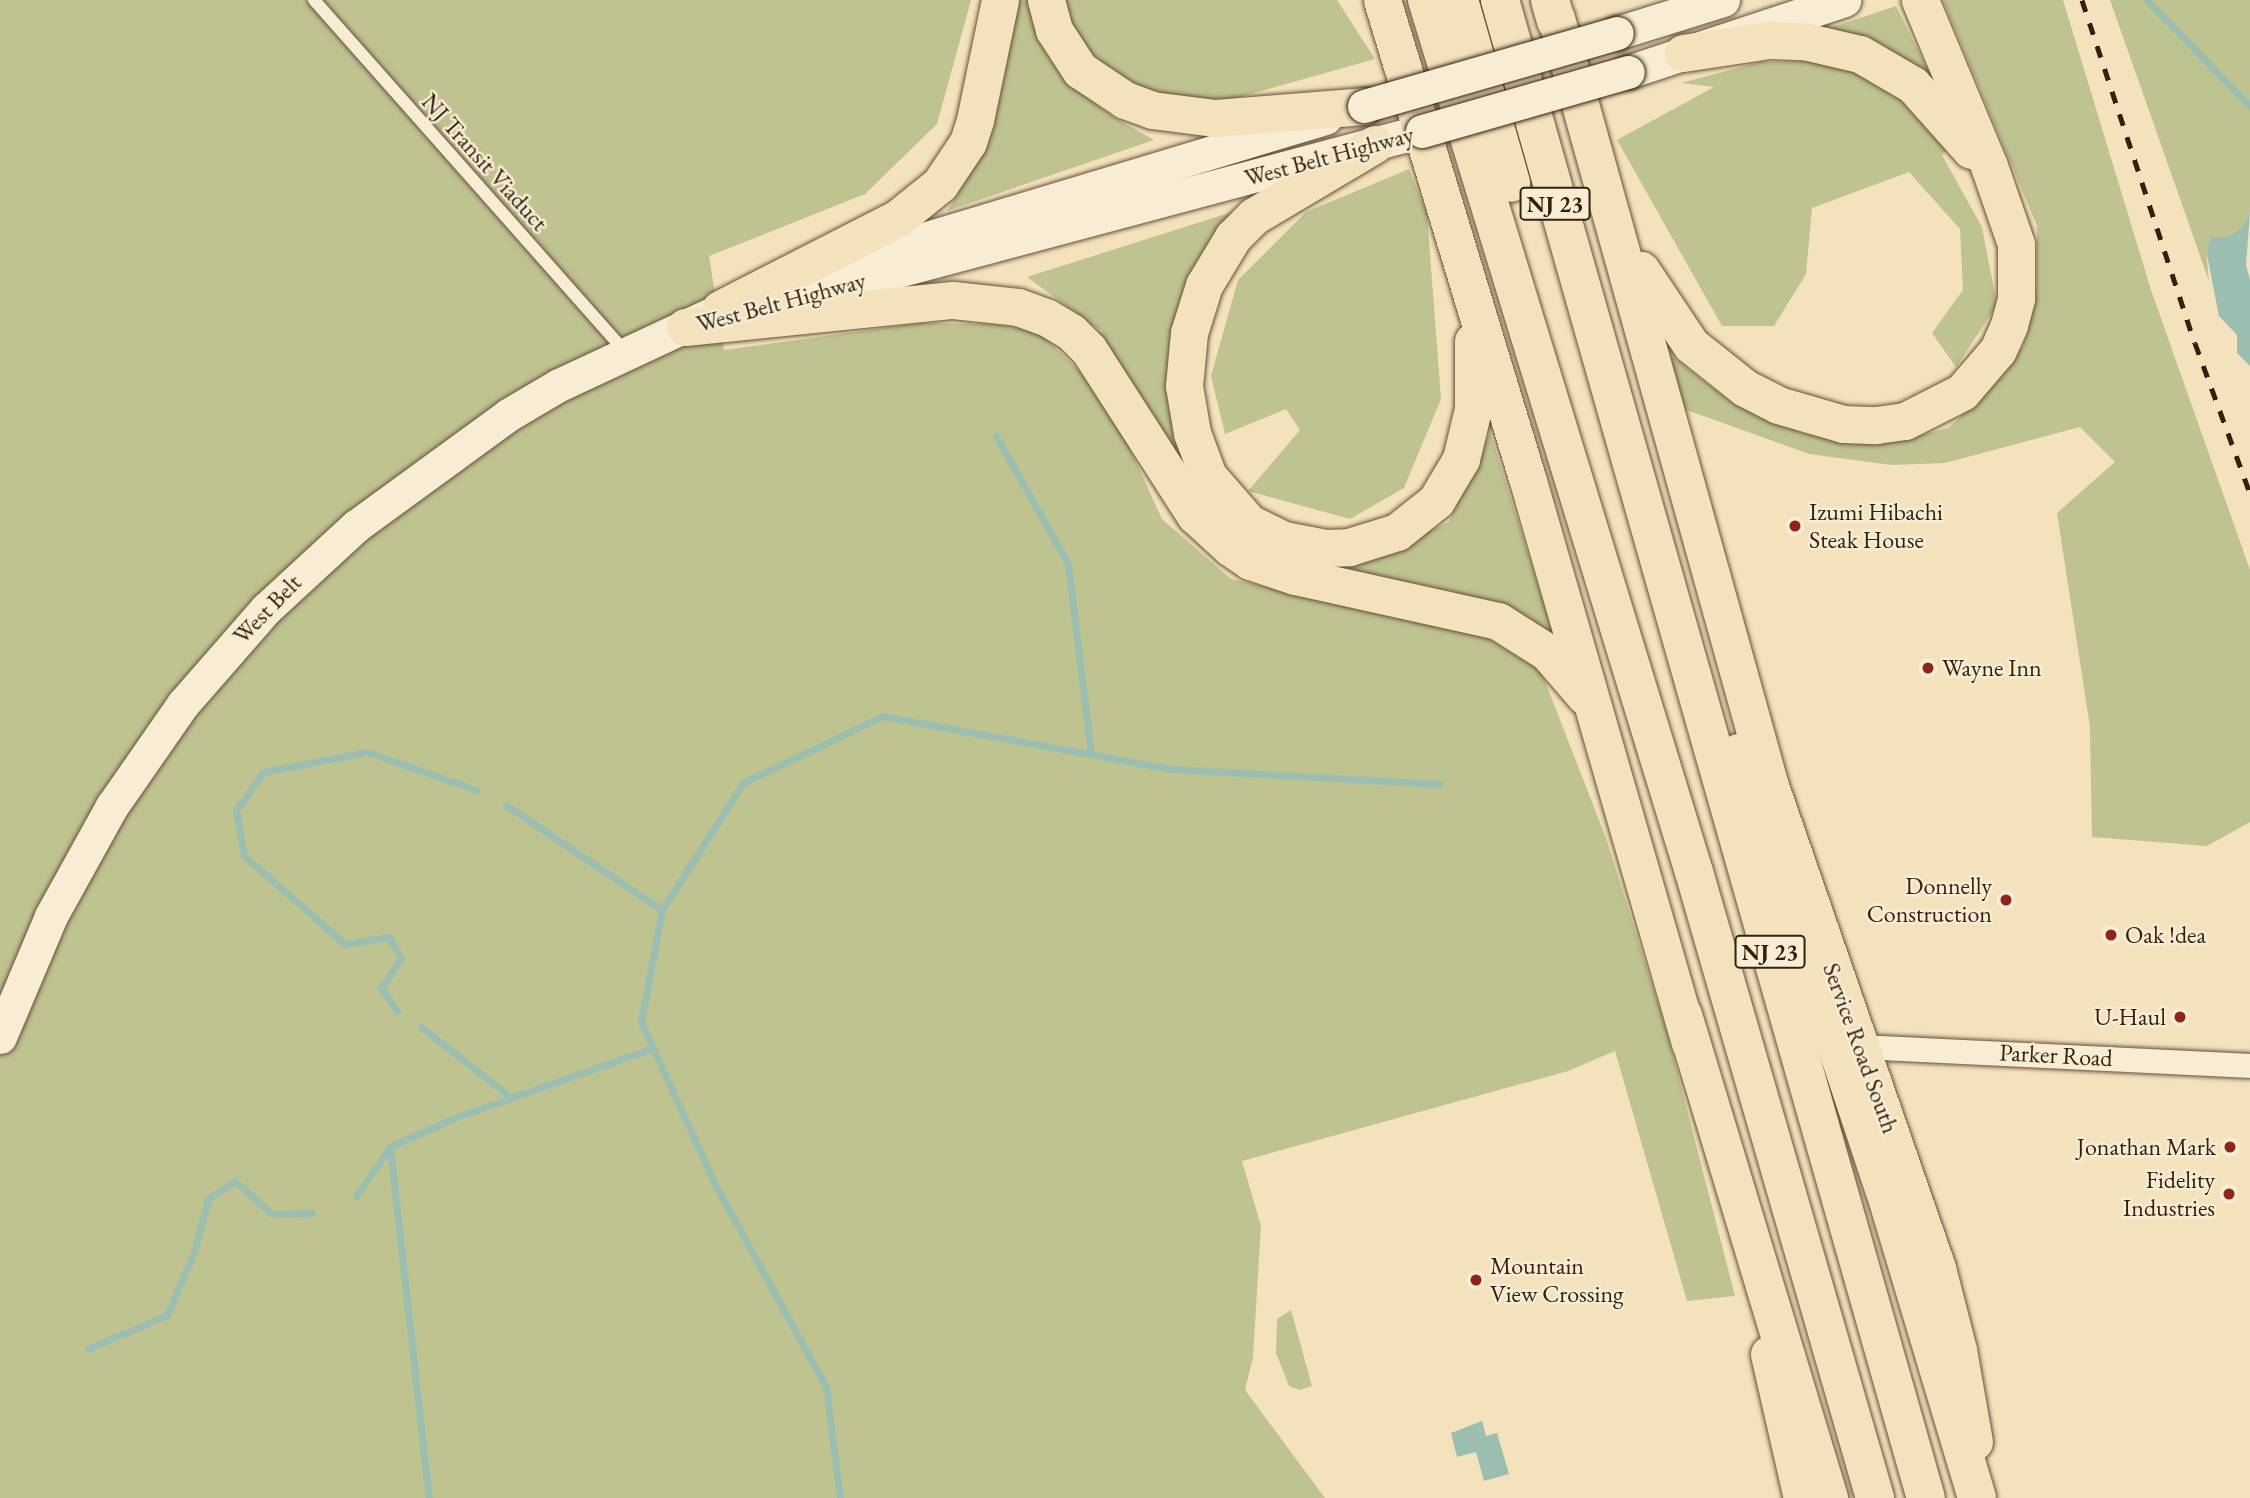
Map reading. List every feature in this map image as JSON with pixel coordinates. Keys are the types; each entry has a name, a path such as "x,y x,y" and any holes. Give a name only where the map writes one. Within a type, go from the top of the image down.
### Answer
{"highway":[{"name":"NJ 23","path":"1427,0 1694,872 1875,1498"},
{"path":"1459,0 1618,561 1694,872"},
{"name":"NJ 23","path":"1500,0 1612,407 1926,1498"},
{"path":"1612,407 1703,646 1861,1116 1977,1498"},
{"path":"1683,1015 1829,1498"}],"main road":[{"path":"720,309 898,218 940,184 968,142 1000,0"},
{"path":"1046,0 1054,30 1080,70 1125,100 1152,110 1215,118 1364,106"},
{"path":"1380,0 1457,243 1683,1015 1802,1498"},
{"name":"West Belt Highway","path":"685,327 790,279 1723,0"},
{"name":"West Belt Highway","path":"685,327 1375,144 1628,72 1844,0"},
{"path":"1552,7 1599,176 1651,289 1691,345 1745,388 1777,405 1843,424 1905,421 1962,392 1998,350 2016,298 2016,244 2008,214 1920,0"},
{"path":"1683,53 1769,40 1804,41 1860,54 1913,85 1949,122 1975,155 2008,214"},
{"path":"1375,144 1254,216 1216,261 1195,308 1184,386 1192,433 1208,476 1250,523 1304,545 1349,547 1397,532 1436,501 1461,459 1473,410 1474,353 1457,243"},
{"name":"Service Road South","path":"1599,176 1676,442 1770,786 1937,1268 1958,1350 1984,1498"},
{"path":"685,327 953,300 1018,307 1046,317 1072,332 1089,350 1195,514 1231,548 1251,561 1295,576 1498,621 1547,652 1596,714"},
{"name":"West Belt","path":"0,1037 51,916 106,816 161,734 222,657 309,567 405,487 508,415 625,353 685,327"}],"street":[{"name":"Parker Road","path":"1862,1047 2250,1066"}],"lane":[{"name":"NJ Transit Viaduct","path":"314,0 625,353"}],"green space":[{"path":"0,0 971,0 937,124 865,194 709,256 724,350 920,323 993,324 1038,331 1107,398 1162,519 1231,579 1484,636 1541,671 1606,838 1668,1036 1735,1296 1687,1301 1615,1051 1568,1071 1242,1161 1261,1226 1253,1357 1245,1390 1325,1498 0,1498"},
{"path":"1016,0 1033,0 1067,81 1110,115 1154,140 947,211 985,150"},
{"path":"1064,0 1337,0 1375,59 1208,106 1129,86 1064,29"},
{"path":"1943,0 2063,0 2151,290 2250,570 2250,822 2207,846 2092,837 2090,727 2057,513 2115,462 2080,427 1945,463 1892,465 1809,454 1684,409 1667,353 1731,402 1804,434 1894,442 1948,428 1988,391 2023,346 2037,290 2037,226"},
{"path":"2110,0 2250,0 2250,212 2243,226 2230,236 2211,237 2206,250 2209,281"},
{"path":"1896,6 1938,91 1821,31"},
{"path":"1816,61 1879,80 1953,145 1942,155 1982,227 1997,305 1956,367 1932,333 1963,290 1960,229 1909,172 1812,208 1806,274 1774,326 1722,326 1617,140 1714,87 1681,83 1760,62"},
{"path":"1409,169 1427,214 1441,399 1404,488 1350,519 1248,491 1300,430 1286,409 1225,434 1211,376 1238,280 1306,212"},
{"path":"1251,206 1168,363 1183,477 1090,333 1102,332 1027,277"},
{"path":"1490,432 1559,652 1336,575 1449,522"},
{"path":"1291,1310 1312,1386 1300,1390 1289,1386 1276,1353 1277,1319"}],"shaded area":[{"path":"2250,212 2246,265 2250,280 2250,366 2237,353 2237,335 2219,316 2206,250 2211,237 2230,236 2243,226"},
{"path":"1482,1421 1486,1436 1497,1433 1509,1474 1484,1481 1476,1452 1457,1457 1451,1433"}],"waterway":[{"path":"2147,0 2250,106"},
{"path":"996,436 1068,564 1091,754"},
{"path":"840,1498 826,1387 716,1186 641,1022 662,910 743,783 882,716 1172,769 1440,784"},
{"path":"397,1011 381,988 401,958 389,937 345,944 244,856 236,811 263,772 367,752 477,790"},
{"path":"506,805 662,910"},
{"path":"421,1027 512,1098"},
{"path":"356,1196 390,1147 451,1119 653,1048"},
{"path":"390,1147 429,1498"},
{"path":"88,1349 167,1315 194,1252 208,1199 235,1181 272,1214 312,1213"}],"railway":[{"path":"2082,0 2195,343 2250,493"}],"place":[{"name":"Izumi Hibachi Steak House","path":"1795,526"},
{"name":"Wayne Inn","path":"1928,668"},
{"name":"Donnelly Construction","path":"2006,900"},
{"name":"Oak !dea","path":"2111,935"},
{"name":"U-Haul","path":"2180,1017"},
{"name":"Jonathan Mark","path":"2230,1147"},
{"name":"Fidelity Industries","path":"2229,1194"},
{"name":"Mountain View Crossing","path":"1476,1280"}]}
